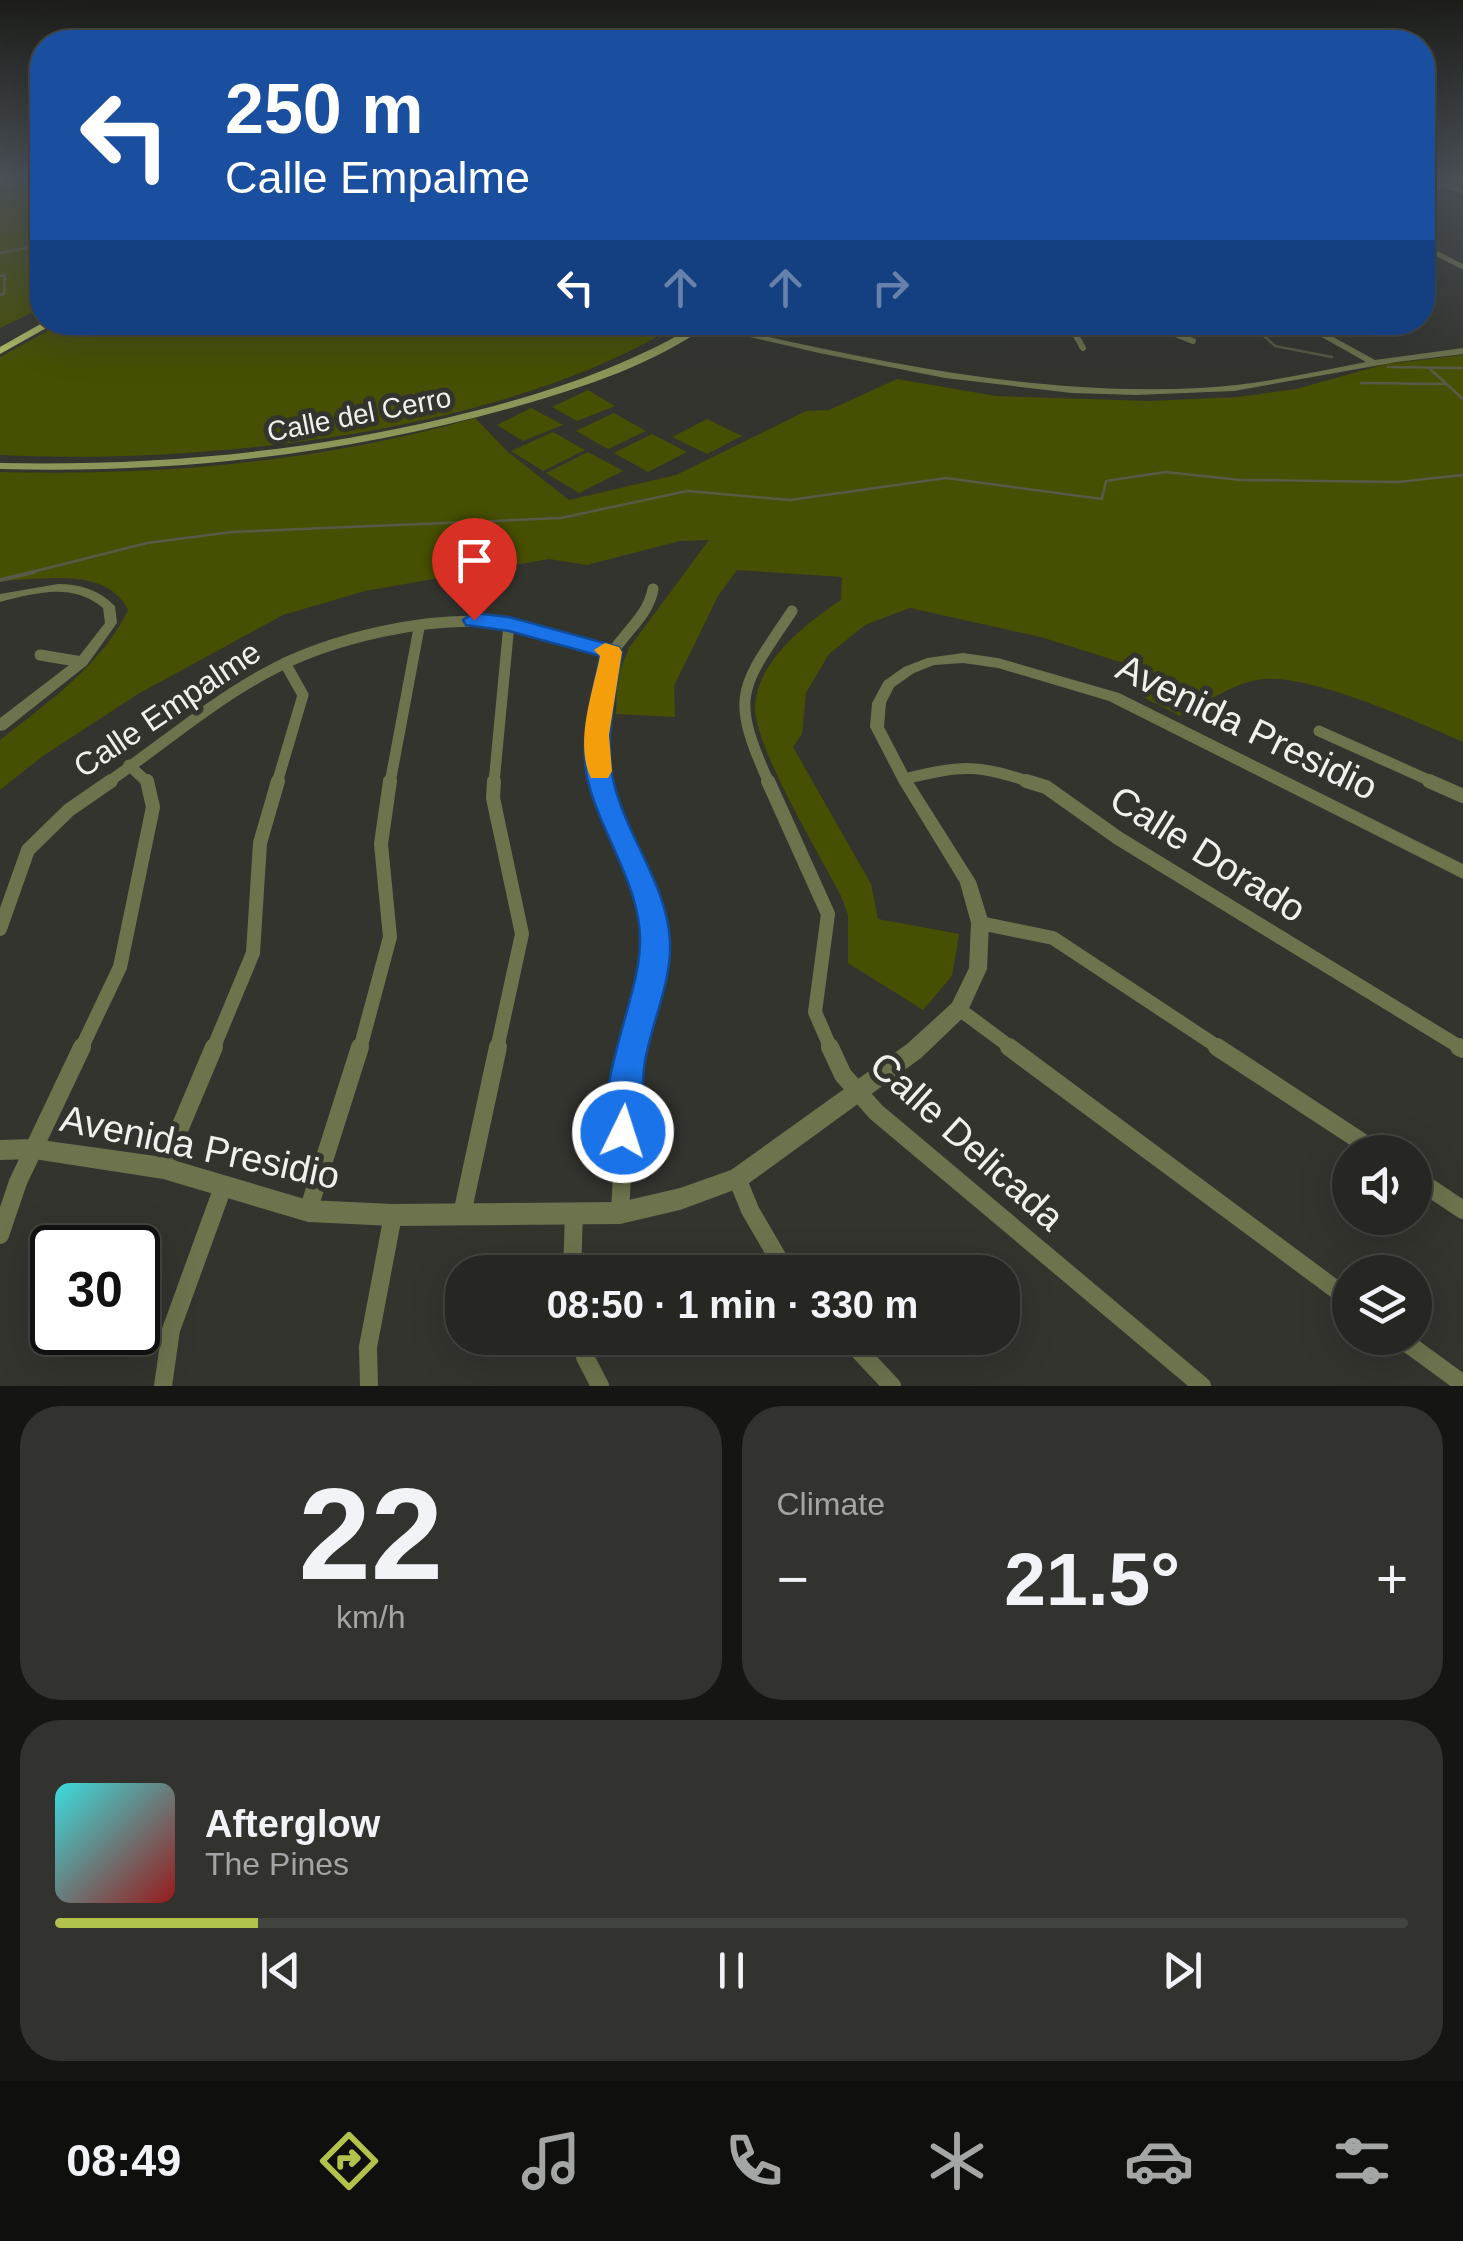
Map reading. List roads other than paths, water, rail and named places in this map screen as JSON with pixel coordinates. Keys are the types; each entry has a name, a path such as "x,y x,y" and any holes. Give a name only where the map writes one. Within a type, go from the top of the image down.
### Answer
{"highway":[{"path":"0,341 30,325"},
{"path":"0,351 30,334"}],"main road":[{"name":"Calle del Cerro","path":"0,462 103,468 193,463 275,454 410,431 572,386 628,365 679,335"}],"street":[{"path":"1435,252 1463,266"},
{"path":"754,335 949,378 1099,393 1244,387 1372,362 1463,350"},
{"path":"1076,335 1083,348"},
{"path":"1179,335 1193,341"},
{"path":"1323,335 1372,362"},
{"path":"0,598 42,588 74,587 96,593 109,606 110,623 82,662 0,726"},
{"path":"620,1213 628,1063 654,970 655,938 646,900 600,776 597,735 612,652 651,602 653,589"},
{"name":"Calle Delicada","path":"792,611 752,671 742,705 750,740 828,914 815,1012 843,1075 876,1112 1202,1386"},
{"name":"Calle Empalme","path":"0,929 28,850 69,810 262,674 318,648 474,620 509,624 612,652"},
{"path":"462,1214 522,934 494,798 494,750 509,624"},
{"path":"308,1212 380,985 390,938 381,844 398,726 419,628"},
{"path":"40,655 82,662"},
{"name":"Avenida Presidio","path":"0,1150 34,1148 163,1168 308,1212 620,1213 680,1199 737,1178 859,1094 959,1009 978,969 980,923 968,881 904,778 878,727 879,703 888,684 932,661 963,658 998,663 1125,702 1463,872"},
{"path":"163,1168 254,952 260,843 303,695 285,663"},
{"path":"1320,731 1463,796"},
{"path":"0,1236 34,1148 106,1001 128,936 153,808 147,780 129,765"},
{"name":"Calle Dorado","path":"904,778 953,768 984,767 1046,788 1118,838 1463,1049"},
{"path":"980,923 1054,938 1351,1135"},
{"path":"959,1009 1332,1287"},
{"path":"737,1178 776,1255"},
{"path":"163,1386 172,1330 224,1187"},
{"path":"1432,1189 1463,1210"},
{"path":"573,1255 574,1214"},
{"path":"370,1386 368,1347 393,1215"},
{"path":"585,1355 600,1386"},
{"path":"863,1355 892,1386"},
{"path":"1423,1355 1463,1384"}],"waterway":[{"path":"0,253 30,246"},
{"path":"0,276 5,275 4,294 0,295"},
{"path":"1263,335 1275,346 1332,357"},
{"path":"1388,367 1463,368"},
{"path":"1430,369 1446,384"},
{"path":"1361,383 1446,384"},
{"path":"1446,384 1463,399"},
{"path":"24,574 147,543 232,532 561,518 687,491 790,500 946,478 1102,499 1106,481 1165,472 1241,480 1398,482 1463,475"},
{"path":"0,580 34,572"}]}
